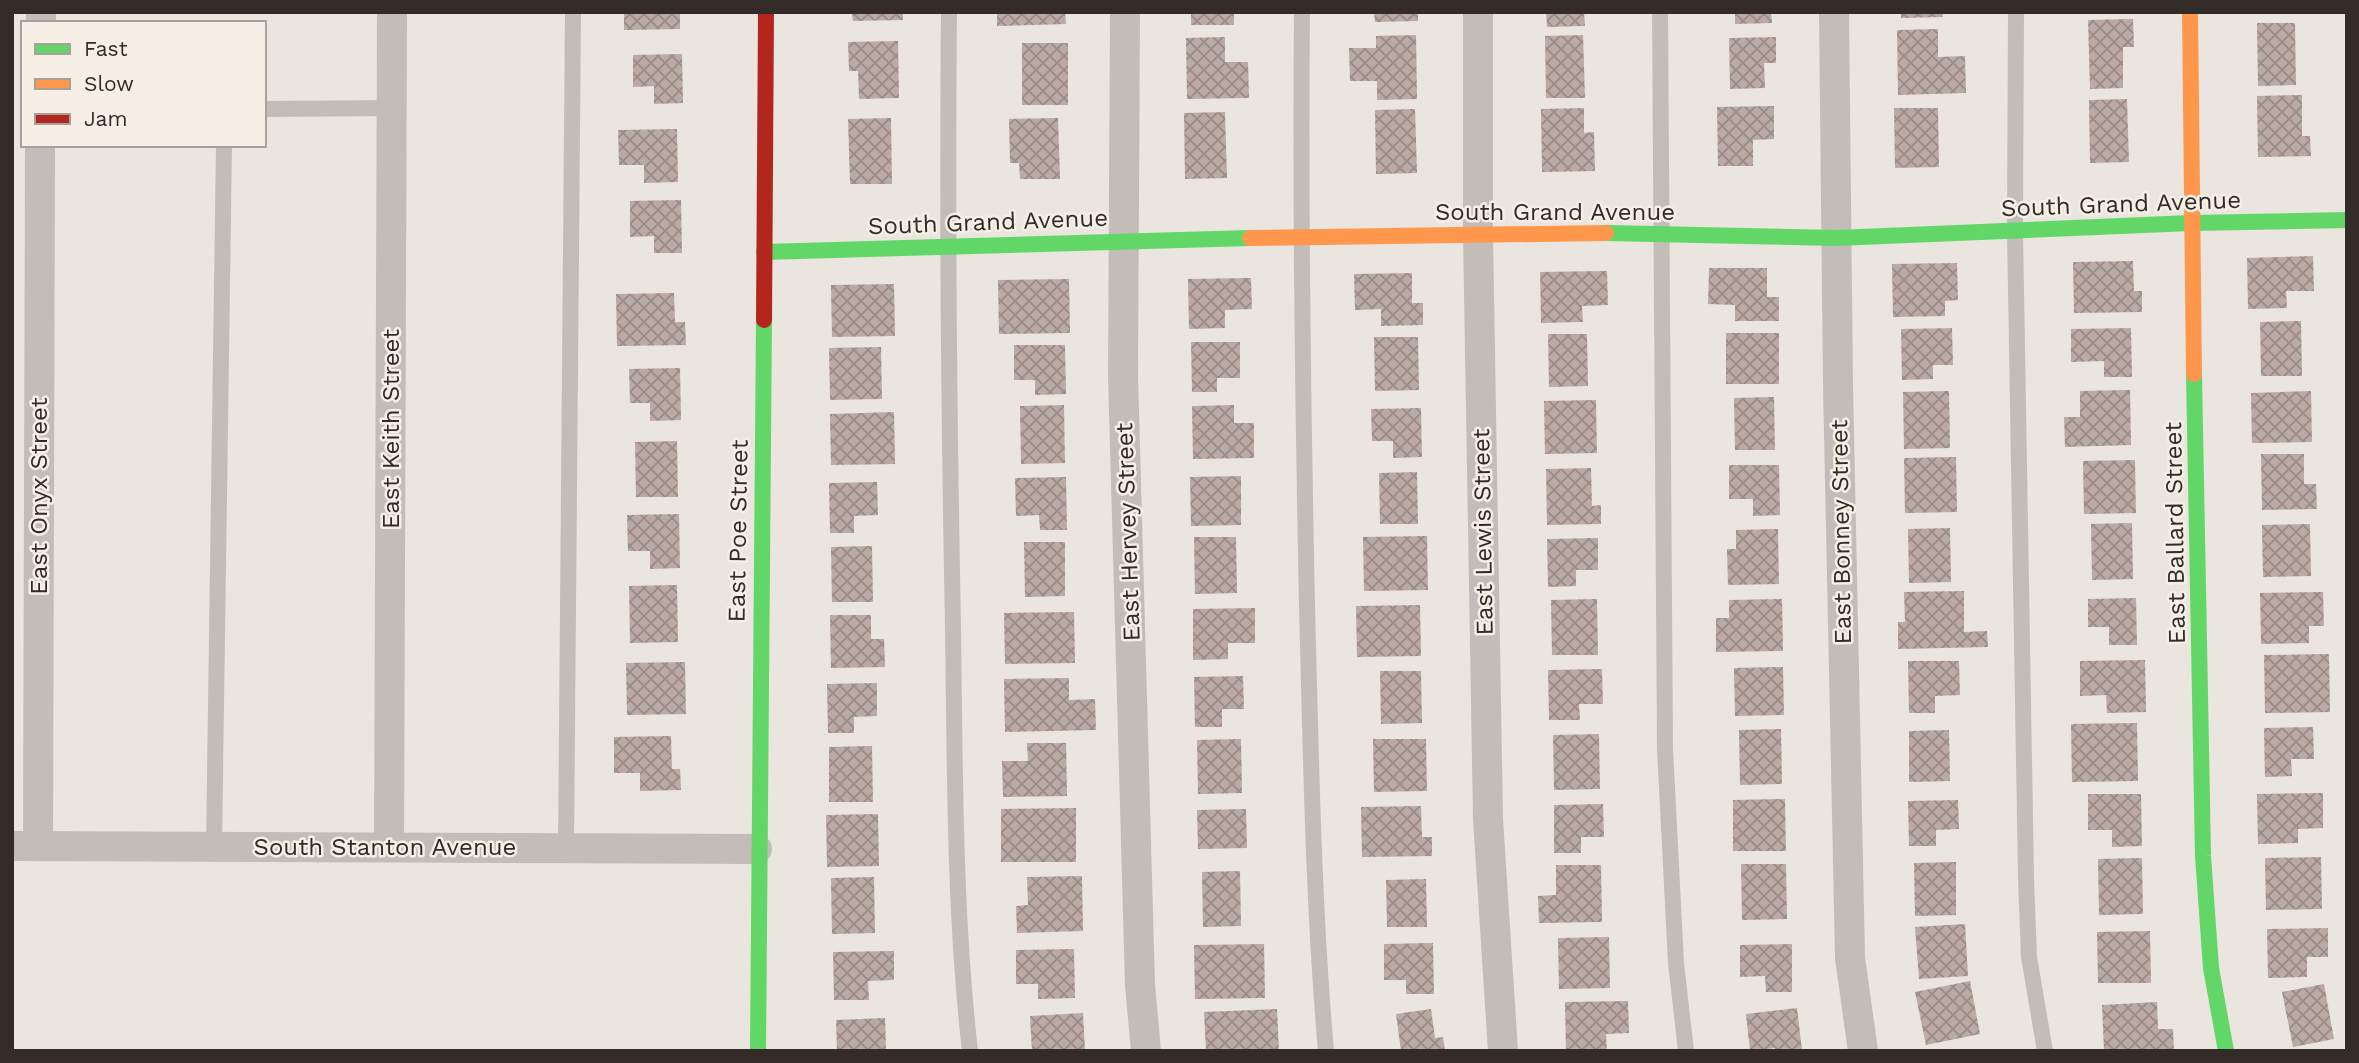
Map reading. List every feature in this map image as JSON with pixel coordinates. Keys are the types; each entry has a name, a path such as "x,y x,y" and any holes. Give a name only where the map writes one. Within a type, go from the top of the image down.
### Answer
{"street":[{"name":"East Keith Street","path":"389,846 392,12"},
{"name":"East Poe Street","path":"758,1051 757,849 766,12"},
{"name":"East Hervey Street","path":"1125,12 1123,375 1140,985 1146,1051"},
{"name":"East Lewis Street","path":"1478,12 1478,235 1488,819 1503,1051"},
{"name":"East Bonney Street","path":"1834,12 1850,958 1863,1051"},
{"name":"East Ballard Street","path":"2190,12 2191,223 2203,856 2211,968 2226,1051"},
{"name":"East Onyx Street","path":"25,846 40,147"},
{"name":"South Grand Avenue","path":"764,252 1299,237 1660,234 1837,238 2191,223 2347,220"},
{"name":"South Stanton Avenue","path":"25,846 757,849"}],"lane":[{"path":"566,847 573,12"},
{"path":"949,12 946,246 954,714 963,988 970,1051"},
{"path":"1302,12 1299,237 1315,923 1325,1051"},
{"path":"1660,12 1665,749 1676,963 1686,1051"},
{"path":"2016,12 2015,230 2026,877 2029,957 2045,1051"},
{"path":"266,109 392,108"},
{"path":"215,846 224,147"}],"building":[{"path":"624,12 680,12 680,29 624,30"},
{"path":"852,12 903,12 903,20 853,21"},
{"path":"997,12 1065,12 1066,24 997,26"},
{"path":"1191,12 1234,12 1234,25 1191,25"},
{"path":"1374,12 1418,12 1418,21 1375,22"},
{"path":"1546,12 1584,12 1585,26 1547,27"},
{"path":"1735,12 1771,12 1772,23 1735,24"},
{"path":"1901,12 1942,12 1943,17 1901,18"},
{"path":"2133,19 2134,47 2123,47 2123,88 2090,89 2088,20"},
{"path":"2257,23 2295,23 2296,85 2258,86"},
{"path":"1938,29 1938,57 1965,56 1966,93 1898,95 1897,30"},
{"path":"1416,35 1417,99 1377,100 1377,81 1350,81 1349,48 1376,48 1376,36"},
{"path":"1583,35 1585,98 1546,98 1545,36"},
{"path":"1225,37 1225,62 1248,62 1249,98 1187,99 1186,38"},
{"path":"1776,37 1776,63 1764,63 1765,88 1730,89 1729,38"},
{"path":"898,41 899,98 859,99 858,71 849,71 848,42"},
{"path":"1022,43 1068,43 1068,105 1022,105"},
{"path":"682,54 683,103 654,104 654,86 633,87 633,55"},
{"path":"2302,95 2302,136 2310,136 2311,156 2258,157 2257,96"},
{"path":"2127,99 2129,162 2090,163 2089,100"},
{"path":"1774,106 1774,139 1753,140 1753,166 1718,166 1717,107"},
{"path":"1584,108 1584,133 1594,132 1595,171 1542,172 1541,109"},
{"path":"1894,108 1938,108 1939,167 1895,168"},
{"path":"1415,109 1417,173 1376,174 1375,110"},
{"path":"1225,112 1227,178 1185,179 1184,113"},
{"path":"891,118 892,184 850,184 848,119"},
{"path":"1058,118 1060,179 1020,179 1019,163 1010,163 1009,119"},
{"path":"677,129 678,182 644,183 644,165 619,165 618,130"},
{"path":"681,200 682,253 654,253 654,236 630,237 630,201"},
{"path":"2313,256 2314,291 2286,291 2287,308 2248,309 2247,258"},
{"path":"2133,261 2134,291 2142,291 2142,312 2074,313 2073,262"},
{"path":"1957,263 1958,300 1945,301 1945,316 1893,317 1892,264"},
{"path":"1709,268 1767,268 1767,297 1779,297 1779,321 1735,321 1735,305 1708,304"},
{"path":"1607,271 1608,305 1582,306 1583,322 1541,323 1540,272"},
{"path":"1412,273 1412,303 1423,303 1423,325 1381,326 1381,309 1355,310 1354,274"},
{"path":"1251,278 1252,309 1225,310 1225,328 1189,329 1188,279"},
{"path":"1069,279 1070,333 999,334 998,280"},
{"path":"894,284 895,336 832,337 831,285"},
{"path":"674,293 675,322 685,322 686,345 617,346 616,294"},
{"path":"2301,321 2302,376 2261,376 2260,322"},
{"path":"1952,328 1953,365 1933,365 1933,379 1902,380 1901,329"},
{"path":"2131,328 2132,377 2104,377 2104,361 2071,362 2071,329"},
{"path":"1726,333 1779,333 1779,384 1726,384"},
{"path":"1548,334 1587,334 1588,386 1549,387"},
{"path":"1374,337 1418,337 1419,390 1375,391"},
{"path":"1191,342 1240,342 1240,378 1217,378 1217,392 1192,392"},
{"path":"1014,345 1065,345 1066,394 1035,395 1035,380 1014,380"},
{"path":"881,347 882,399 830,400 829,348"},
{"path":"680,368 681,420 650,421 650,403 630,403 629,369"},
{"path":"2130,390 2131,445 2065,447 2064,417 2080,417 2080,391"},
{"path":"1949,391 1950,448 1904,449 1903,392"},
{"path":"2311,391 2312,442 2252,443 2251,393"},
{"path":"1774,397 1775,450 1735,450 1734,398"},
{"path":"1596,400 1597,453 1545,454 1544,401"},
{"path":"1064,405 1065,463 1021,464 1020,406"},
{"path":"1234,405 1234,423 1254,423 1254,458 1193,459 1192,406"},
{"path":"1421,408 1422,457 1393,458 1393,441 1372,441 1371,409"},
{"path":"894,412 895,464 831,465 830,414"},
{"path":"677,441 678,497 636,497 635,442"},
{"path":"2261,454 2304,454 2304,484 2316,484 2317,509 2262,510"},
{"path":"1956,457 1957,512 1905,513 1904,458"},
{"path":"2135,460 2136,513 2084,514 2083,461"},
{"path":"1729,465 1779,465 1780,515 1753,516 1753,499 1729,499"},
{"path":"1591,468 1592,506 1601,505 1601,524 1547,525 1546,469"},
{"path":"1417,472 1418,524 1380,524 1379,473"},
{"path":"1241,476 1241,525 1191,526 1190,477"},
{"path":"1066,477 1067,530 1040,530 1039,515 1016,516 1015,478"},
{"path":"877,482 878,515 854,516 854,533 830,533 829,483"},
{"path":"679,514 680,568 650,569 650,551 628,551 627,515"},
{"path":"2132,523 2133,579 2092,580 2091,524"},
{"path":"2310,524 2311,576 2263,577 2262,525"},
{"path":"1950,528 1951,582 1909,583 1908,529"},
{"path":"1778,529 1779,584 1728,585 1727,549 1736,549 1736,530"},
{"path":"1427,536 1428,590 1364,591 1363,537"},
{"path":"1194,537 1236,537 1237,593 1195,594"},
{"path":"1598,538 1598,570 1576,570 1576,586 1548,587 1547,539"},
{"path":"1024,542 1065,542 1065,596 1025,597"},
{"path":"872,546 873,602 832,602 831,547"},
{"path":"677,585 678,642 630,643 629,586"},
{"path":"1964,591 1964,632 1987,631 1988,647 1898,649 1898,622 1905,622 1904,592"},
{"path":"2323,592 2324,626 2309,626 2309,643 2261,644 2260,593"},
{"path":"2136,598 2137,645 2109,645 2109,627 2088,627 2088,599"},
{"path":"1597,599 1598,655 1552,655 1551,600"},
{"path":"1782,599 1783,651 1716,652 1716,618 1729,618 1729,600"},
{"path":"1420,605 1421,656 1357,657 1356,606"},
{"path":"1255,608 1255,643 1228,643 1228,659 1193,660 1193,609"},
{"path":"1074,612 1075,663 1005,664 1004,613"},
{"path":"830,615 871,615 871,639 884,639 885,667 831,668"},
{"path":"2329,654 2330,712 2265,713 2264,655"},
{"path":"2145,660 2146,712 2107,713 2106,695 2080,696 2080,661"},
{"path":"1908,661 1959,661 1960,695 1935,696 1935,713 1909,713"},
{"path":"685,662 686,714 627,715 626,663"},
{"path":"1783,667 1784,715 1735,716 1734,668"},
{"path":"1602,669 1603,704 1579,704 1580,720 1549,720 1548,670"},
{"path":"1380,671 1421,671 1422,723 1381,724"},
{"path":"1243,676 1244,709 1222,709 1222,727 1195,727 1194,677"},
{"path":"1069,678 1069,700 1095,699 1096,730 1005,732 1004,679"},
{"path":"877,683 877,716 854,717 854,733 828,733 827,684"},
{"path":"2137,723 2138,781 2072,782 2071,724"},
{"path":"2313,727 2314,759 2291,759 2292,776 2265,777 2264,728"},
{"path":"1781,729 1782,784 1740,785 1739,730"},
{"path":"1949,730 1950,781 1909,782 1909,731"},
{"path":"1599,734 1600,789 1554,790 1553,735"},
{"path":"671,736 672,769 680,769 681,790 640,791 640,773 614,773 614,737"},
{"path":"1241,739 1242,793 1198,794 1197,740"},
{"path":"1373,739 1426,739 1427,791 1374,792"},
{"path":"1027,743 1066,743 1067,796 1003,797 1002,761 1028,761"},
{"path":"872,746 873,802 829,802 829,747"},
{"path":"2323,793 2323,828 2298,829 2298,843 2258,844 2257,794"},
{"path":"2088,794 2141,794 2142,846 2112,847 2112,830 2088,830"},
{"path":"1785,799 1786,851 1733,851 1733,800"},
{"path":"1958,800 1959,829 1936,830 1936,846 1909,846 1908,801"},
{"path":"1603,804 1604,837 1581,837 1581,853 1554,853 1554,805"},
{"path":"1421,806 1422,837 1432,837 1432,856 1362,857 1361,807"},
{"path":"1076,808 1076,862 1001,862 1001,809"},
{"path":"1246,809 1247,848 1198,849 1197,810"},
{"path":"878,814 879,866 827,867 826,815"},
{"path":"2321,857 2322,909 2266,910 2265,858"},
{"path":"2142,858 2143,914 2099,915 2098,859"},
{"path":"1956,862 1956,915 1915,916 1914,863"},
{"path":"1741,864 1786,864 1787,919 1742,920"},
{"path":"1556,865 1601,865 1602,922 1539,923 1538,896 1556,895"},
{"path":"1240,871 1241,926 1203,927 1202,872"},
{"path":"1082,876 1083,931 1017,933 1016,906 1028,905 1027,877"},
{"path":"874,877 875,933 832,934 831,878"},
{"path":"1426,879 1427,927 1387,927 1386,880"},
{"path":"1965,924 1968,976 1919,979 1915,927"},
{"path":"2328,928 2328,957 2307,957 2307,977 2268,978 2267,929"},
{"path":"2150,931 2151,983 2098,983 2097,932"},
{"path":"1609,937 1610,988 1559,989 1558,938"},
{"path":"1433,943 1434,994 1406,994 1406,980 1384,980 1384,944"},
{"path":"1264,944 1265,998 1195,999 1194,945"},
{"path":"1792,944 1792,992 1766,992 1765,976 1740,977 1740,945"},
{"path":"1074,949 1075,998 1038,999 1038,984 1016,984 1016,950"},
{"path":"894,951 894,980 868,981 869,1000 834,1000 833,952"},
{"path":"1970,981 1980,1034 1926,1045 1915,992"},
{"path":"2324,984 2334,1039 2293,1047 2282,992"},
{"path":"1628,1001 1629,1033 1606,1034 1607,1051 1566,1051 1565,1002"},
{"path":"2157,1002 2158,1029 2173,1029 2174,1051 2104,1051 2102,1005"},
{"path":"1797,1008 1802,1051 1776,1051 1775,1048 1750,1051 1746,1014"},
{"path":"1277,1009 1279,1051 1206,1051 1204,1012"},
{"path":"1431,1009 1435,1038 1443,1037 1445,1051 1401,1051 1396,1014"},
{"path":"1083,1013 1085,1051 1032,1051 1030,1016"},
{"path":"885,1018 886,1050 837,1051 836,1020"}],"traffic: fast":[{"path":"1606,233 1837,238 2191,223 2347,220"},
{"path":"764,252 1250,238"},
{"path":"758,1051 764,320"},
{"path":"2194,374 2203,856 2211,968 2226,1051"}],"traffic: slow":[{"path":"2190,12 2194,374"},
{"path":"1250,238 1606,233"}],"traffic: jam":[{"path":"764,320 766,12"}]}
